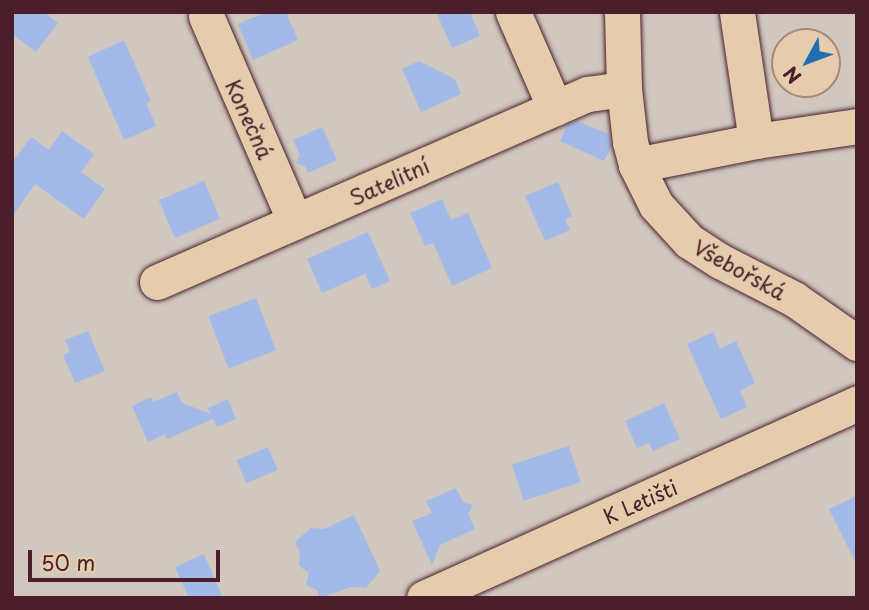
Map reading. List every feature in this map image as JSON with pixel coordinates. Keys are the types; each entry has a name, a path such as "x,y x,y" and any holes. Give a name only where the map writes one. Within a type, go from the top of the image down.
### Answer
{"street":[{"path":"513,12 555,108"},
{"name":"Všebořská","path":"622,12 624,89 629,142 636,165 656,205 689,241 720,261 794,299 857,343"},
{"path":"737,12 756,141"},
{"name":"Konečná","path":"205,16 295,222"},
{"name":"Satelitní","path":"157,282 588,94 624,89"},
{"path":"636,165 756,141 857,126"},
{"name":"K Letišti","path":"424,598 857,403"}],"building":[{"path":"12,12 44,12 58,23 36,52 12,34"},
{"path":"266,12 286,12 298,40 253,60 238,24"},
{"path":"436,12 470,12 480,36 452,48"},
{"path":"124,40 151,101 146,103 156,126 124,140 88,57"},
{"path":"419,61 455,79 461,94 421,112 402,69"},
{"path":"577,121 609,134 611,147 604,161 560,141 567,125"},
{"path":"322,127 337,160 308,173 305,166 296,163 300,155 293,140"},
{"path":"62,131 94,154 81,172 105,189 84,219 35,184 12,217 12,163 31,137 49,150"},
{"path":"204,181 220,219 175,238 159,200"},
{"path":"558,182 572,216 565,219 570,230 545,241 525,196"},
{"path":"442,199 451,220 468,213 492,268 452,286 433,243 425,246 410,213"},
{"path":"368,232 390,281 372,289 365,274 322,293 307,259"},
{"path":"256,298 276,350 228,369 208,316"},
{"path":"88,331 105,371 75,383 63,355 70,352 65,340"},
{"path":"713,332 720,349 736,341 755,383 740,391 747,407 721,419 687,344"},
{"path":"177,392 182,403 211,414 208,408 228,399 236,419 217,427 213,419 167,439 165,434 148,442 132,406 151,397 153,402"},
{"path":"664,403 680,439 653,451 649,443 637,448 625,421"},
{"path":"569,446 581,482 524,501 512,465"},
{"path":"268,447 278,470 246,483 237,460"},
{"path":"456,488 463,502 473,505 468,514 475,529 440,545 432,565 412,521 432,513 426,501"},
{"path":"857,496 857,565 829,509"},
{"path":"354,515 380,571 366,588 351,587 320,598 317,590 306,585 309,573 299,566 300,553 295,542 311,528 324,529"},
{"path":"204,554 223,598 189,598 175,567"}]}
